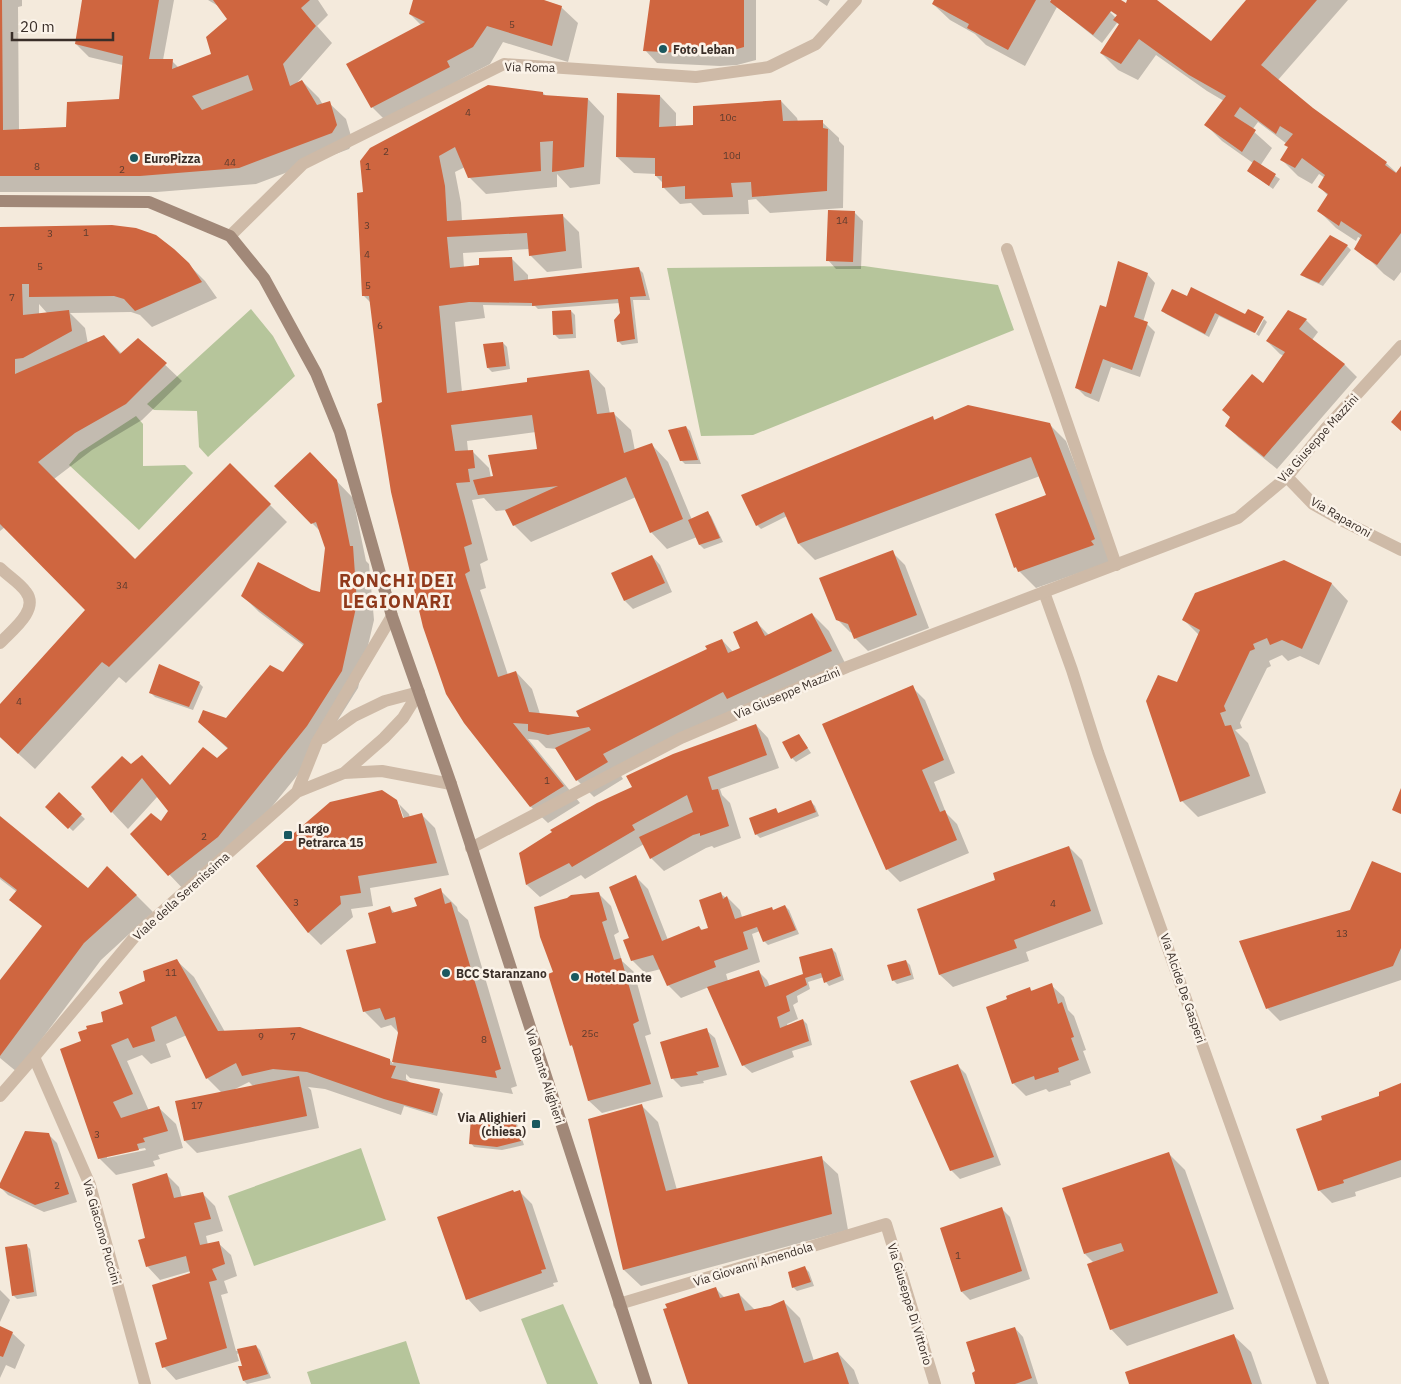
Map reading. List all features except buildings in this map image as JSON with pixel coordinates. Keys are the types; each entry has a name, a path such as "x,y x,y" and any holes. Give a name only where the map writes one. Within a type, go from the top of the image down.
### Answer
{"main road":[{"path":"0,201 149,202 230,236"},
{"name":"Via Dante Alighieri","path":"230,236 264,278 316,373 340,432 392,616 451,784 646,1384"}],"street":[{"name":"Via Roma","path":"230,236 303,164 504,64 696,76 768,67 816,44 856,0"},
{"path":"1007,249 1116,565"},
{"name":"Via Giuseppe Mazzini","path":"471,848 681,738 848,668 1238,518 1287,477 1326,428 1401,346"},
{"name":"Via Raparoni","path":"1287,477 1313,504 1401,550"},
{"path":"0,568 27,592 30,606 27,615 0,643"},
{"name":"Via Alcide De Gasperi","path":"1044,592 1072,670 1098,752 1323,1384"},
{"name":"Viale della Serenissima","path":"0,1096 137,934 297,792 317,742 392,616"},
{"path":"317,742 354,716 385,701 419,692"},
{"path":"344,773 384,738 403,718 419,692"},
{"path":"297,792 344,773 382,771 451,784"},
{"name":"Via Giacomo Puccini","path":"34,1057 90,1185 145,1384"},
{"name":"Via Giovanni Amendola","path":"619,1304 886,1224"},
{"name":"Via Giuseppe Di Vittorio","path":"886,1224 935,1384"}],"green space":[{"path":"864,266 998,285 1014,330 753,435 701,436 667,268"},
{"path":"251,309 273,336 295,376 208,457 199,447 197,411 154,410 147,404"},
{"path":"136,416 143,424 143,466 185,465 193,473 139,530 69,465 79,453"},
{"path":"361,1148 386,1220 254,1266 228,1196"},
{"path":"563,1304 598,1384 547,1384 521,1319"},
{"path":"406,1341 420,1384 311,1384 307,1372"}],"place":[{"name":"Foto Leban","path":"663,49"},
{"name":"EuroPizza","path":"134,158"},
{"name":"Largo Petrarca 15","path":"288,835"},
{"name":"BCC Staranzano","path":"446,973"},
{"name":"Hotel Dante","path":"575,977"},
{"name":"Via Alighieri (chiesa)","path":"536,1124"}],"district":[{"name":"RONCHI DEI LEGIONARI","path":"397,590"}]}
